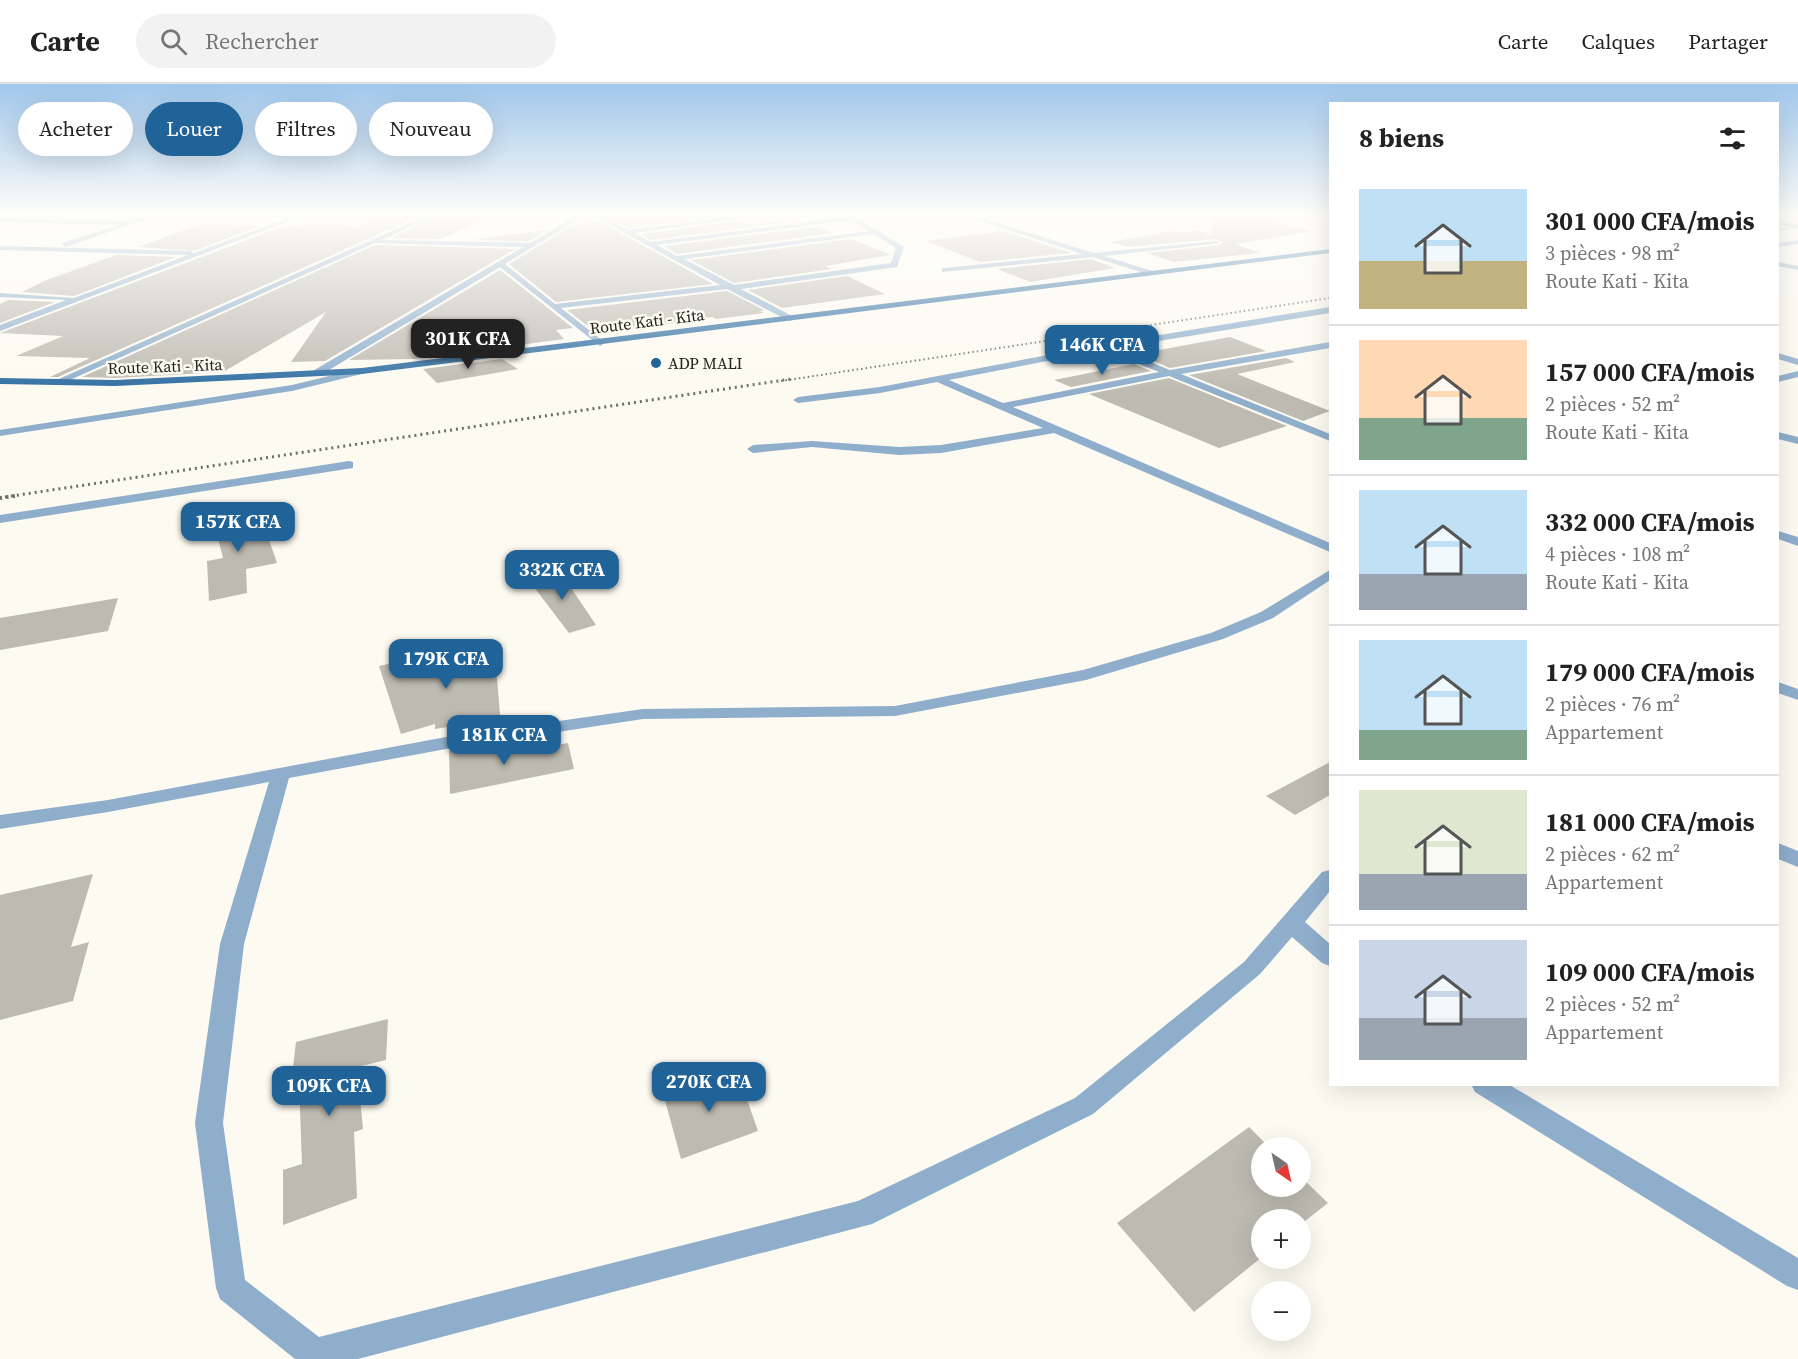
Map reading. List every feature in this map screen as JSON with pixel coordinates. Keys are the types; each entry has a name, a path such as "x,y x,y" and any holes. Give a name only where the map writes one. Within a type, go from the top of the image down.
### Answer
{"main road":[{"name":"Route Kati - Kita","path":"0,381 115,383 363,371 1146,274"}],"street":[{"path":"0,328 145,274"},
{"path":"57,382 302,274"},
{"path":"315,374 484,274"},
{"path":"513,274 600,343"},
{"path":"705,274 789,318"},
{"path":"556,306 831,274"},
{"path":"0,295 80,298"},
{"path":"798,400 880,390 1105,347 1329,310"},
{"path":"1003,406 1170,373 1329,345"},
{"path":"1105,347 1329,438"},
{"path":"1779,356 1798,362"},
{"path":"0,433 292,388 363,371"},
{"path":"1779,379 1798,374"},
{"path":"939,380 1329,548"},
{"path":"753,449 812,444 899,452 940,449 1056,429"},
{"path":"1779,435 1798,441"},
{"path":"0,519 349,465"},
{"path":"1779,532 1798,528"},
{"path":"1779,532 1798,542"},
{"path":"0,822 108,806 446,743 643,714 895,711 918,707 1086,675 1217,636 1267,615 1329,575"},
{"path":"1779,687 1798,695"},
{"path":"281,774 232,944 208,1123 231,1288 316,1356 862,1214 1084,1106 1252,969 1329,878"},
{"path":"1779,850 1798,860"},
{"path":"1291,923 1329,956"},
{"path":"1487,1086 1798,1275"}],"building":[{"path":"65,274 133,274 74,296 22,292"},
{"path":"158,274 290,274 58,377 50,377 90,358 16,356 63,336 0,333"},
{"path":"312,274 473,274 325,361 291,362 326,312 223,372 115,378 82,377"},
{"path":"494,274 504,274 573,328 556,330 564,339 414,359 349,360"},
{"path":"521,274 694,274 713,284 556,302"},
{"path":"716,274 800,274 734,283"},
{"path":"1008,274 1082,274 1030,282"},
{"path":"847,276 885,294 782,308 748,290"},
{"path":"727,291 764,310 760,311 764,313 716,319 712,317 628,330 619,323 588,326 567,310"},
{"path":"8,300 55,302 0,323 0,304"},
{"path":"1230,337 1266,351 1170,368 1137,354"},
{"path":"1286,358 1295,362 1237,374 1329,411 1303,421 1189,375"},
{"path":"502,359 518,369 437,383 423,369"},
{"path":"1134,364 1151,371 1071,387 1054,380"},
{"path":"1169,378 1287,426 1219,448 1089,394"},
{"path":"258,508 277,563 246,569 247,593 209,601 207,561 223,558 213,517"},
{"path":"559,570 596,625 569,633 527,578"},
{"path":"118,598 108,631 0,650 0,618"},
{"path":"494,641 501,727 448,734 448,727 435,729 435,724 401,734 379,666"},
{"path":"502,743 503,756 568,743 574,769 450,794 449,751"},
{"path":"1329,763 1329,796 1295,815 1266,796"},
{"path":"93,874 71,947 89,942 73,1001 0,1020 0,895"},
{"path":"388,1019 386,1060 357,1067 363,1129 354,1132 357,1198 283,1225 283,1170 302,1164 299,1082 291,1084 296,1042"},
{"path":"736,1068 758,1131 681,1159 663,1093"},
{"path":"1249,1127 1259,1137 1251,1137 1251,1197 1311,1197 1311,1187 1328,1203 1311,1216 1311,1209 1251,1209 1251,1266 1194,1312 1117,1223"}],"railway":[{"path":"781,381 1329,298"},
{"path":"5,497 791,379"},
{"path":"0,498 15,496"}],"place":[{"name":"ADP MALI","path":"656,363"}]}
